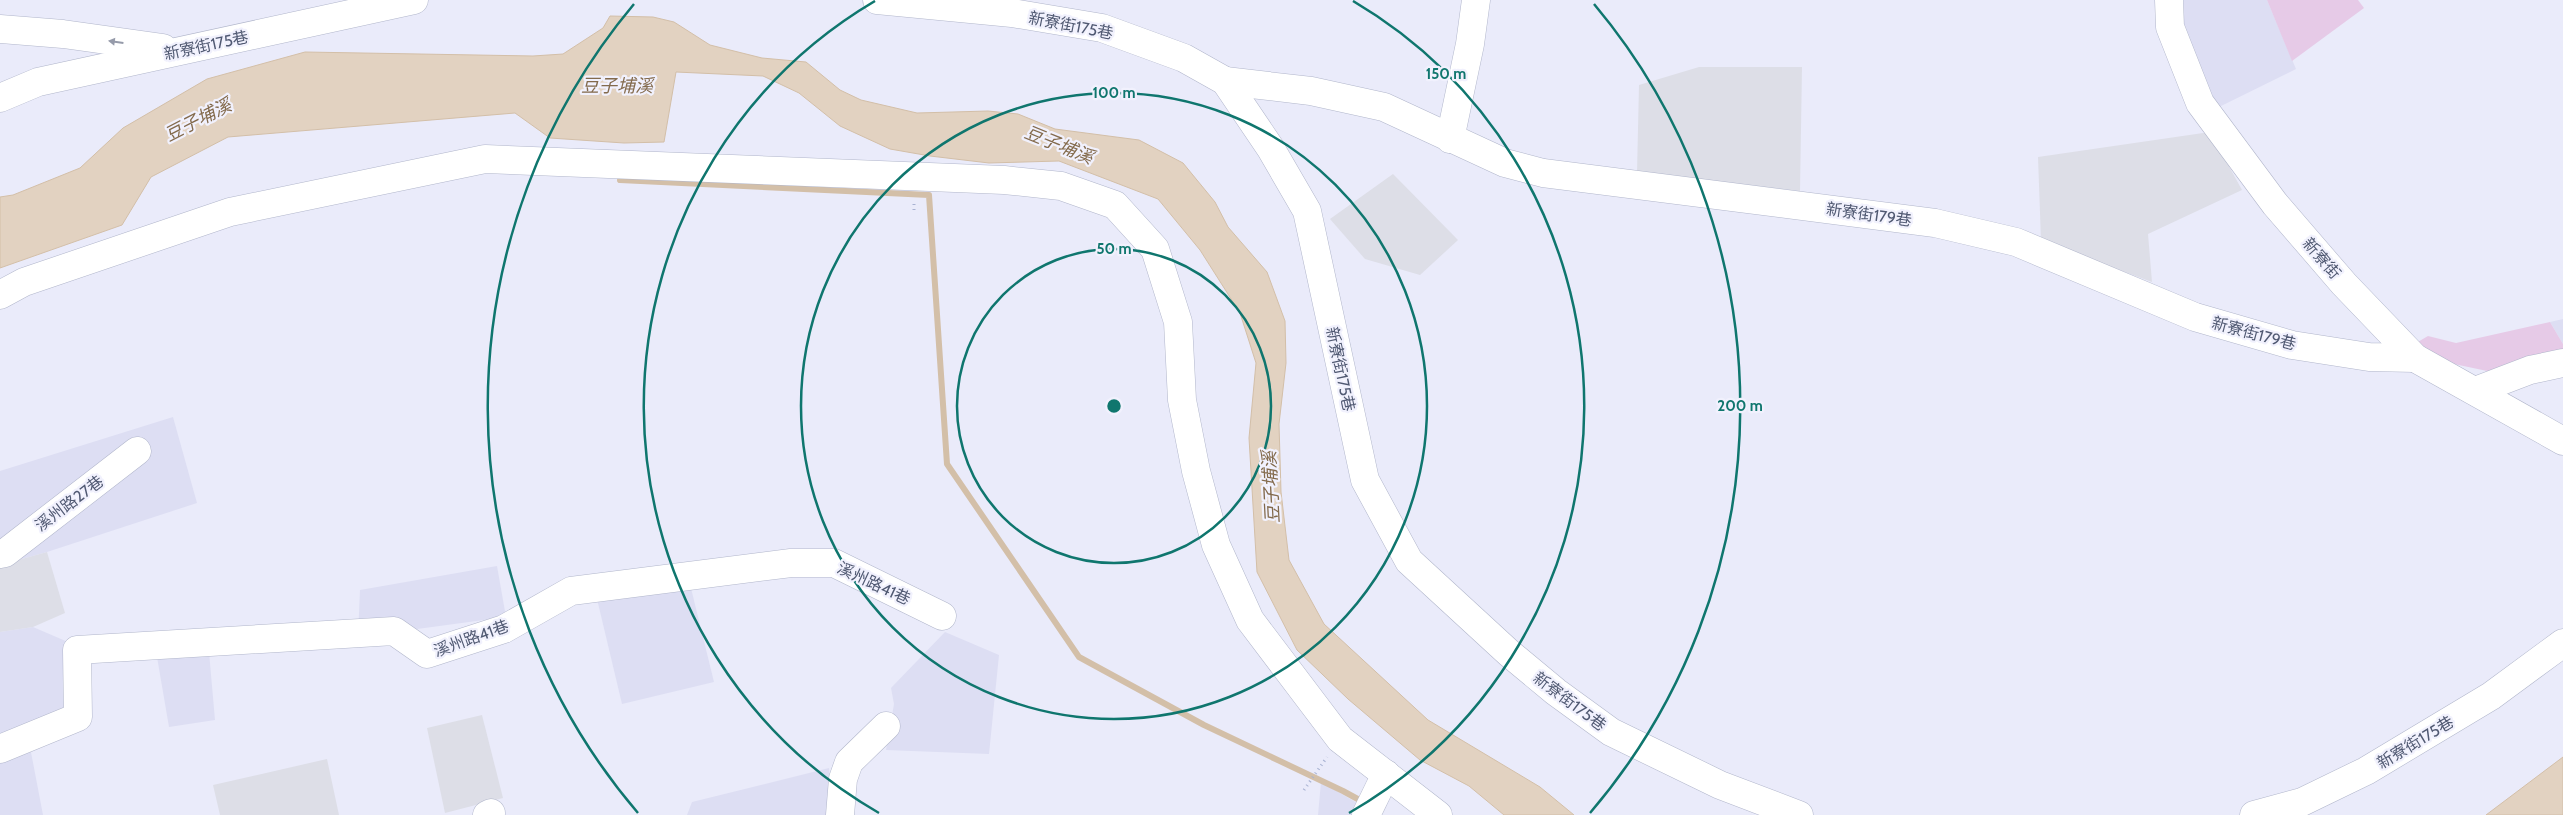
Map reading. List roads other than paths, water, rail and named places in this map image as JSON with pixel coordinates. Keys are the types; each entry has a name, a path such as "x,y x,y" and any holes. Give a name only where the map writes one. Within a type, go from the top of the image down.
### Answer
{"street":[{"name":"新寮街175巷","path":"0,98 38,82 182,50 337,8 414,0"},
{"name":"新寮街175巷","path":"877,0 1012,13 1102,28 1184,58 1225,81 1271,149 1307,211 1365,480 1409,560 1509,653 1556,692 1611,732 1720,785 1799,815"},
{"path":"1450,139 1470,44 1476,0"},
{"name":"新寮街","path":"2169,0 2170,27 2200,103 2275,204 2344,284 2415,358 2563,441"},
{"path":"0,29 63,34 182,50"},
{"name":"新寮街179巷","path":"1225,81 1311,90 1384,107 1505,163 1543,173 1935,223 2016,242 2195,317 2292,345 2369,358 2415,358"},
{"path":"0,295 24,282 230,212 485,159 1004,180 1061,186 1115,206 1155,249 1178,322 1182,400 1196,471 1216,545 1250,620 1340,739 1438,815"},
{"path":"2475,391 2530,370 2563,363"},
{"name":"溪州路27巷","path":"0,554 5,553 137,451"},
{"name":"溪州路41巷","path":"0,749 78,717 77,650 394,631 427,654 504,629 571,591 791,563 834,563 942,616"},
{"name":"新寮街175巷","path":"2254,815 2302,802 2366,771 2491,696 2563,643"},
{"path":"840,815 843,779 849,762 886,726"},
{"path":"1369,809 1386,774"}],"water":[{"name":"豆子埔溪","path":"610,16 653,17 674,22 710,45 762,58 806,62 840,90 861,100 917,113 988,111 1018,114 1055,129 1139,140 1183,163 1215,202 1228,227 1267,272 1285,321 1286,363 1279,424 1281,492 1289,560 1324,624 1428,720 1540,787 1574,815 1504,815 1469,786 1420,760 1348,699 1297,650 1257,572 1249,438 1256,363 1240,313 1200,250 1158,199 1059,161 989,163 890,149 840,126 799,93 763,76 676,72 664,142 624,143 550,138 515,113 228,137 151,177 122,225 0,268 0,197 13,195 80,168 123,128 207,79 305,52 533,56 563,54 603,28"},
{"path":"2563,757 2563,815 2486,815"}],"waterway":[{"path":"620,180 929,195 947,464 1079,657 1204,725 1365,803"}]}
